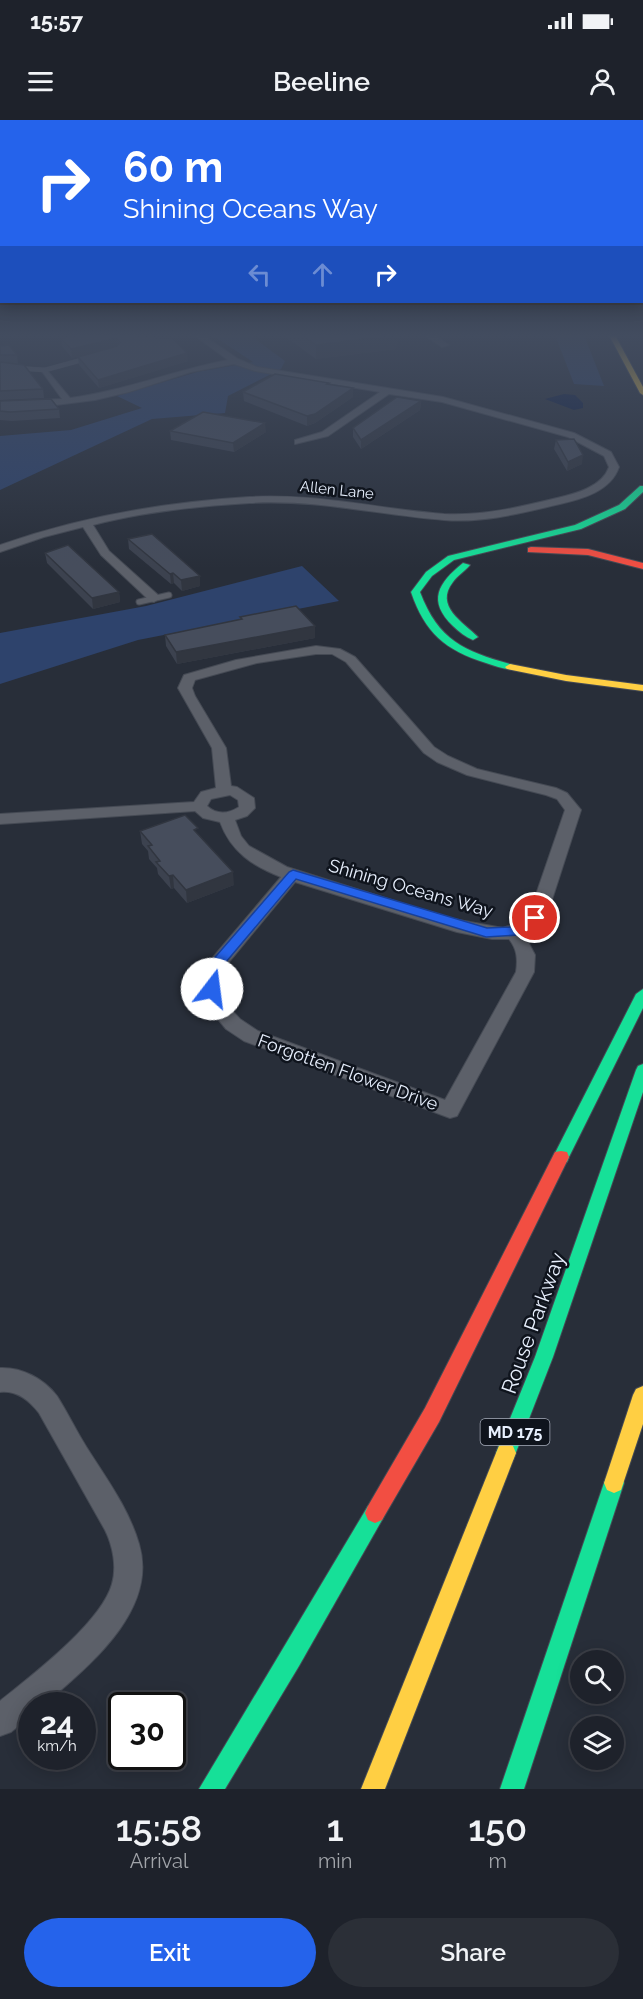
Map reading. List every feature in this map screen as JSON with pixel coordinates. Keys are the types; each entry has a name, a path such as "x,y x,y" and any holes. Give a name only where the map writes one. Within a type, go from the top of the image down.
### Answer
{"main road":[{"path":"643,488 622,507 588,523 555,534 485,548 451,558 429,574 415,592 422,616 439,636 462,649 500,663 552,675 643,688"},
{"path":"484,643 452,622 441,604 440,595 444,584 451,575 464,566 493,555 547,549 605,555 643,566"},
{"path":"500,650 552,664 643,677"},
{"path":"211,1789 291,1658 432,1415 643,994"},
{"name":"Rouse Parkway","path":"373,1789 544,1357 643,1070"},
{"path":"512,1789 643,1395"}],"street":[{"path":"298,442 325,435 356,413"},
{"name":"Allen Lane","path":"0,549 40,535 86,523 168,509 267,499 446,517 500,515 580,496 607,480 612,474 614,467 608,454 580,438 489,413"},
{"path":"86,523 105,553 154,598"},
{"name":"Shining Oceans Way","path":"224,791 219,747 188,696 185,688 189,678 207,671 307,651 327,650 347,656 429,750 440,758 463,770 551,791 569,803 573,810 535,918 513,932 486,933 293,874 265,863 239,846 232,836 226,818"},
{"path":"224,791 237,792 246,798 248,803 242,813 226,818 210,816 202,812 198,806 206,795 224,791"},
{"path":"0,819 198,806"},
{"name":"Forgotten Flower Drive","path":"293,874 215,966 211,978 212,989 226,1020 251,1036 450,1110 525,972 528,957 525,947 513,932"},
{"path":"0,1380 7,1378 26,1385 44,1400 115,1522 125,1543 128,1565 126,1586 117,1608 84,1647 0,1721"}],"lane":[{"path":"139,602 169,595"}],"shaded area":[{"path":"126,413 225,413 152,419 0,490 0,436 71,430"},
{"path":"302,566 339,601 138,640 0,684 0,633 146,606"}],"building":[{"path":"201,413 265,423 233,443 170,431"},
{"path":"299,413 317,413 315,414 307,416"},
{"path":"374,413 403,413 361,440 353,428"},
{"path":"574,439 583,455 568,462 556,440"},
{"path":"152,534 200,576 181,580 173,573 170,574 128,539"},
{"path":"68,545 119,592 92,598 45,553"},
{"path":"296,606 315,626 176,652 165,635 242,619 240,617"},
{"path":"185,815 198,828 194,830 233,872 186,890 173,875 169,876 156,862 160,861 148,846 152,845 140,831"}],"traffic: fast":[{"path":"510,667 477,657 450,644 430,623 421,609 415,592 429,574 451,558 578,527 622,507 643,488"},
{"path":"466,565 446,584 442,602 452,620 473,637"},
{"path":"561,1157 643,994"},
{"path":"506,1453 544,1357 643,1070"},
{"path":"512,1789 614,1483"},
{"path":"211,1789 291,1658 375,1513"}],"traffic: slow":[{"path":"510,667 566,678 643,688"},
{"path":"614,1483 643,1395"},
{"path":"373,1789 506,1453"}],"traffic: jam":[{"path":"531,550 588,552 643,566"},
{"path":"375,1513 432,1415 561,1157"}],"route":[{"path":"212,989 211,978 215,966 293,874 486,933 513,932 535,918"}]}
